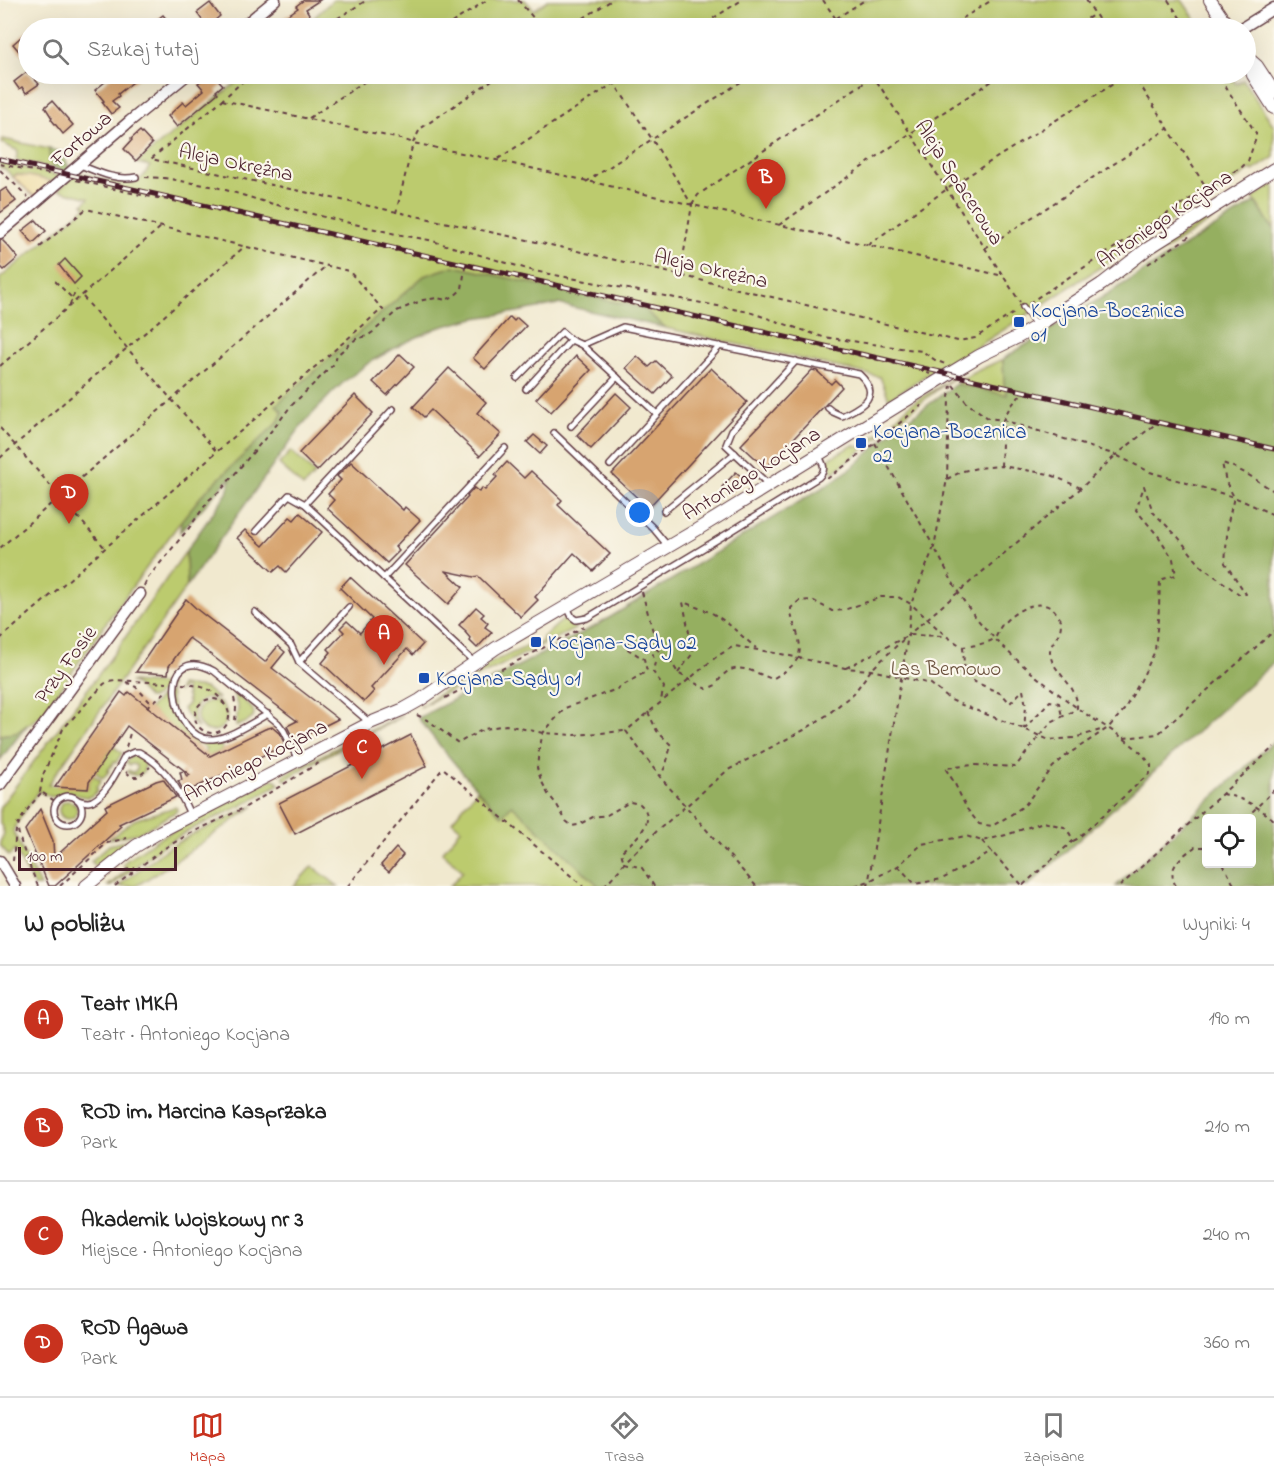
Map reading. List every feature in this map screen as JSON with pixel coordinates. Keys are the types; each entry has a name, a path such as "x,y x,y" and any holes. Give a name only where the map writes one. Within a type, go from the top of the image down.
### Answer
{"street":[{"path":"253,18 274,0"},
{"path":"1210,0 1222,18"},
{"path":"1256,19 1274,8"},
{"path":"1256,65 1274,92"},
{"path":"1256,80 1274,108"},
{"name":"Fortowa","path":"0,233 176,84"},
{"name":"Antoniego Kocjana","path":"86,886 136,846 190,814 420,699 474,663 979,356 1037,326 1102,284 1147,249 1274,168"},
{"name":"Przy Fosie","path":"0,785 140,594"},
{"path":"0,861 14,883"}],"lane":[{"path":"79,165 120,178 136,177"},
{"path":"1023,307 1037,326"},
{"path":"582,345 623,327 859,374 866,381 870,394 861,407 842,416 828,408"},
{"path":"517,378 562,332 571,340 582,345 657,414"},
{"path":"526,389 571,340"},
{"path":"610,465 720,346"},
{"path":"769,485 726,445 732,430 796,361"},
{"path":"571,426 617,377"},
{"path":"305,504 393,410"},
{"path":"554,433 653,528 668,547"},
{"path":"384,578 505,448"},
{"path":"664,511 735,453"},
{"path":"566,607 576,620 587,618 730,532 824,473 824,465 818,454"},
{"path":"256,531 289,495 305,504 474,663"},
{"path":"299,662 349,607"},
{"path":"255,612 291,645 299,662 370,723"},
{"path":"268,714 235,731 213,739 203,738 187,725 177,706 174,688 180,672 186,666 190,664 206,666 230,683 268,714 278,723 298,760"},
{"path":"88,802 64,796 54,806 55,816 66,824 76,821 82,809 88,802 97,798 120,768 125,756 140,752 172,779 190,814"},
{"path":"78,800 82,809"}],"path":[{"path":"338,18 367,0"},
{"path":"459,18 487,0"},
{"path":"518,0 533,18"},
{"path":"584,18 612,0"},
{"path":"714,18 742,0"},
{"path":"823,0 835,18"},
{"path":"838,18 866,0"},
{"path":"963,18 992,0"},
{"path":"1086,0 1098,18"},
{"path":"1168,0 1180,18"},
{"path":"1088,18 1095,14"},
{"name":"Aleja Okrężna","path":"240,84 151,159 569,249 958,341 975,338 1242,167 1248,161 1256,133 1224,84"},
{"path":"308,119 361,84"},
{"path":"396,213 413,143 420,129 486,84"},
{"path":"496,160 612,84"},
{"path":"615,84 652,139 692,205"},
{"path":"586,182 737,84"},
{"path":"680,276 692,205 698,195 860,84"},
{"name":"Aleja Spacerowa","path":"879,84 1023,307"},
{"path":"779,225 911,133 987,84"},
{"path":"867,246 947,189 1115,84"},
{"path":"1138,84 1207,188"},
{"path":"222,100 1003,276"},
{"path":"985,248 1169,128"},
{"path":"0,164 813,345 918,369 932,375"},
{"path":"0,170 34,204"},
{"path":"136,177 164,178 216,187 308,213 429,240 534,271 749,312 823,337 922,351 948,365"},
{"path":"0,639 383,310 349,272 86,209 40,248"},
{"path":"0,366 161,227"},
{"path":"1140,269 1196,233"},
{"path":"0,458 244,247"},
{"path":"0,548 326,266"},
{"path":"140,594 147,579 203,508 290,407 334,364 337,355 356,339 373,332 397,311 423,300 437,298 446,300 454,296 462,289 465,267"},
{"path":"56,281 72,298"},
{"path":"70,305 77,290"},
{"path":"82,296 216,452"},
{"path":"943,389 951,383"},
{"path":"951,383 967,403 988,418 1003,420 1116,455 1150,472 1234,497 1274,515"},
{"path":"868,886 902,678 911,604 934,547 947,479 948,397 951,383"},
{"path":"1001,466 1003,420 1010,407 1024,391"},
{"path":"823,482 926,402"},
{"path":"604,886 624,862 657,831 728,770 766,751 827,715 854,693 871,670 908,635 1081,488 1116,455 1158,422"},
{"path":"0,428 105,548"},
{"path":"855,886 898,866 922,844 966,836 982,841 1022,886 1151,772 1152,765 1124,738 1077,708 1044,683 1002,646 971,611 875,443"},
{"path":"1077,708 1051,722 1015,767 974,765 945,768 967,809 979,824 992,826 1025,805 1053,767 1066,755 1108,728 1124,710 1141,680 1155,651 1160,580 1176,575 1173,559 1160,537 1136,510 1144,486 1153,512 1178,537 1201,566 1239,594 1246,594 1225,563 1228,522 1234,497 1226,482 1222,463 1244,472 1274,491"},
{"path":"947,479 963,471 1001,466 1049,474 1081,488"},
{"path":"642,592 654,635 653,672 664,687 660,702"},
{"path":"624,862 621,852 642,831 647,822 646,812 640,804 630,802 607,815 593,817 572,826 548,794 537,768 543,733 565,708 617,689 647,671 644,659 626,648 629,638 654,646 670,660 678,673 706,689 716,685 728,670 740,668 772,679 788,670 799,658 800,645 791,619 791,608 800,601 812,600 832,611 844,610 881,597 898,597 911,604 946,636 963,647 978,645 995,638 1000,627 1020,610 1034,605 1045,605 1054,610 1061,620 1060,632 1050,652 1057,668 1072,687 1077,699 1077,708"},
{"path":"678,673 693,653 684,602 726,622 759,650"},
{"path":"444,698 586,626"},
{"path":"1124,738 1158,734 1274,631"},
{"path":"845,668 908,635 946,636"},
{"path":"414,713 429,721 458,743 483,729 506,725 543,733 575,735 626,731 716,657 734,646 845,668 871,670 931,684 949,699 1049,740 1074,738 1108,728"},
{"path":"963,647 964,665 968,676 975,682 1002,694 1010,703 1023,690 1026,706 1024,729"},
{"path":"38,886 18,828 23,817 41,793 43,775 63,729 109,681 123,681 136,687 151,703"},
{"path":"230,683 236,708 235,731"},
{"path":"147,707 163,693 174,688"},
{"path":"210,699 220,701 225,705 229,714 223,729 208,733 199,727 196,723 195,712 200,703 210,699"},
{"path":"1024,729 1050,701 1059,703 1062,716"},
{"path":"648,712 657,731 671,745 660,777"},
{"path":"128,754 125,750 131,730"},
{"path":"626,731 660,777 756,886"},
{"path":"1120,886 1274,747"},
{"path":"115,886 163,849 244,808 323,761"},
{"path":"120,768 124,769 128,775 138,777 145,773 154,762"},
{"path":"348,886 443,768 583,886"},
{"path":"1251,814 1274,790"},
{"path":"41,793 56,802"},
{"path":"14,883 17,824 41,793"},
{"path":"1222,794 1238,797 1257,807 1274,820"},
{"path":"982,841 1043,822 1065,827 1072,841"},
{"path":"1176,886 1173,884 1172,874 1174,864 1195,847 1202,846"},
{"path":"898,866 915,884 942,879 992,852"},
{"path":"624,862 642,868 654,886"},
{"path":"125,870 138,867"},
{"path":"1225,868 1233,883 1238,886"}],"green space":[{"path":"333,0 525,0 534,10 548,0 1182,0 1194,18 314,18"},
{"path":"235,84 1246,84 1274,126 1274,157 977,347 939,367 889,399 880,377 666,328 642,308 454,266 424,276 277,405 283,412 278,422 203,494 181,521 43,714 16,733 0,735 0,278 86,207 83,204 89,198 58,190 76,174 133,183 143,176 150,166 136,163"},
{"path":"3,139 49,149 50,163 55,169 16,160 18,151 2,143"},
{"path":"49,149 61,152 70,169 66,172 54,167 50,162"},
{"path":"0,162 61,176 55,182 21,175 13,177 5,169 0,168"},
{"path":"1274,184 1274,230 1253,198"},
{"path":"1258,190 1109,286 1149,255 1207,218"},
{"name":"Las Bemowo","path":"1255,202 1274,230 1274,662 1028,886 599,886 512,805 502,816 418,718 599,624 830,483 853,467 894,430 956,384 1007,395 1003,359"},
{"path":"454,266 642,308 666,328 558,304 475,318 437,328 402,344 370,362 345,381 302,425 187,586 186,551 227,493 231,477 180,532 181,521 203,494 278,422 283,412 276,405 424,276"},
{"path":"1003,359 1007,396 956,384 971,374"},
{"path":"954,378 938,389 897,422 895,419 912,403"},
{"path":"896,423 833,473 826,460 854,445 859,447 867,443 869,439"},
{"path":"291,451 315,474 303,487 279,464"},
{"path":"186,551 187,586 48,785 88,789 93,775 101,780 96,788 98,790 88,797 68,793 51,797 38,791 13,831 40,886 34,886 15,850 9,856 0,845 4,834 0,823 0,807 110,659"},
{"path":"568,617 575,629 420,707 462,678 465,681 490,663 542,642 543,637"},
{"path":"130,682 170,685 170,687 153,698 148,698"},
{"path":"180,685 205,688 219,699 206,699 197,705 194,715 198,728 187,717 183,709 189,703 186,689 184,687 179,691"},
{"path":"170,691 173,708 187,731 202,741 216,742 229,738 220,744 223,750 210,756 204,752 206,749 198,743 196,746 149,709"},
{"path":"233,692 250,706 254,714 252,719 236,726 238,708"},
{"path":"212,701 223,705 227,716 223,727 212,731 201,727 197,716 201,705"},
{"path":"403,716 316,761 285,780 283,777 375,728"},
{"path":"28,724 0,760 0,735 16,733"},
{"path":"1274,741 1274,886 1116,886"},
{"path":"113,746 122,753 103,778 95,772"},
{"path":"136,755 144,760 145,764 142,774 139,775 127,772 136,771 136,765 126,762 131,756"},
{"path":"273,779 279,784 162,846 108,886 127,870 123,864 127,860 156,840"},
{"path":"477,790 502,816 512,804 599,886 450,886 463,871 442,852 461,829 452,821"},
{"path":"68,801 74,804 77,810 74,816 68,819 62,816 59,810 62,804"},
{"path":"254,806 136,886 118,886 165,850 191,835"},
{"path":"175,807 177,811 139,833 109,839 134,820"},
{"path":"129,840 96,867 91,861 109,845"},
{"path":"312,866 338,886 294,886"}],"sand":[{"path":"16,175 55,182 36,198 13,177"}],"building":[{"path":"304,0 320,0 306,9 311,18 284,18 298,8 296,6"},
{"path":"210,3 220,16 201,18 197,13"},
{"path":"18,40 18,50 13,44"},
{"path":"18,79 18,84 39,84 26,93 14,82"},
{"path":"102,84 130,84 112,101 119,108 111,114 95,90"},
{"path":"199,84 223,85 216,91 218,93 177,127 168,116 183,102 186,105 204,90"},
{"path":"52,101 73,125 63,134 45,107"},
{"path":"140,131 152,144 136,161 124,149"},
{"path":"6,188 16,201 0,213 0,192"},
{"path":"36,220 46,231 33,243 22,231"},
{"path":"0,240 18,258 4,270 0,266"},
{"path":"65,259 81,277 74,284 59,265"},
{"path":"510,317 514,321 517,318 526,326 485,369 473,358"},
{"path":"400,354 414,367 387,395 373,382"},
{"path":"576,356 591,370 551,412 536,399"},
{"path":"637,356 649,367 656,361 672,376 655,394 626,368"},
{"path":"449,368 486,402 477,413 501,434 480,456 431,410 424,417 413,407"},
{"path":"711,368 747,402 648,508 612,474"},
{"path":"812,370 817,371 831,384 835,380 842,387 766,468 741,445"},
{"path":"616,393 631,407 591,449 577,435"},
{"path":"355,395 373,413 317,471 299,453"},
{"path":"534,435 547,446 540,454 527,442"},
{"path":"351,462 403,510 405,507 420,520 395,547 399,551 387,563 327,508 334,500 328,494 341,480 337,476"},
{"path":"507,462 524,478 531,471 562,500 558,505 610,554 593,571 574,553 535,597 538,600 521,617 478,576 446,571 463,587 448,604 405,565 474,488 479,492 482,488 485,490"},
{"path":"736,472 744,479 730,494 722,487"},
{"path":"300,513 322,532 286,572 280,566 273,572 237,538 245,530 263,546 290,517 294,520"},
{"path":"350,577 423,644 413,655 407,649 371,688 374,691 364,702 322,663 331,652 328,649 344,632 340,628 347,621 360,633 372,619 340,588"},
{"path":"186,599 265,662 278,646 285,652 272,668 338,719 295,742 287,726 297,721 189,638 169,666 168,674 136,672"},
{"path":"476,607 484,614 481,617 488,623 485,627 492,632 477,648 470,641 466,631 459,625"},
{"path":"121,692 126,696 129,692 210,756 272,727 280,734 285,745 192,789 194,793 187,797 178,781 182,780 180,772 184,771 187,777 190,775 127,726 89,782 88,789 55,787"},
{"path":"411,735 427,766 295,834 279,803"},
{"path":"163,779 176,797 119,824 121,826 55,886 49,886 25,830 40,809 53,841 54,858 107,810 105,806"},
{"path":"396,848 403,855 389,872 381,865"}],"railway":[{"path":"0,159 1274,449"}],"place":[{"name":"ROD im. Marcina Kasprzaka","path":"766,209"},
{"name":"Kocjana-Bocznica 01","path":"1019,322"},
{"name":"Kocjana-Bocznica 02","path":"861,443"},
{"name":"ROD Agawa","path":"69,524"},
{"name":"Kocjana-Sądy 02","path":"536,642"},
{"name":"Teatr IMKA","path":"384,665"},
{"name":"Kocjana-Sądy 01","path":"424,678"},
{"name":"Akademik Wojskowy nr 3","path":"362,779"}]}
